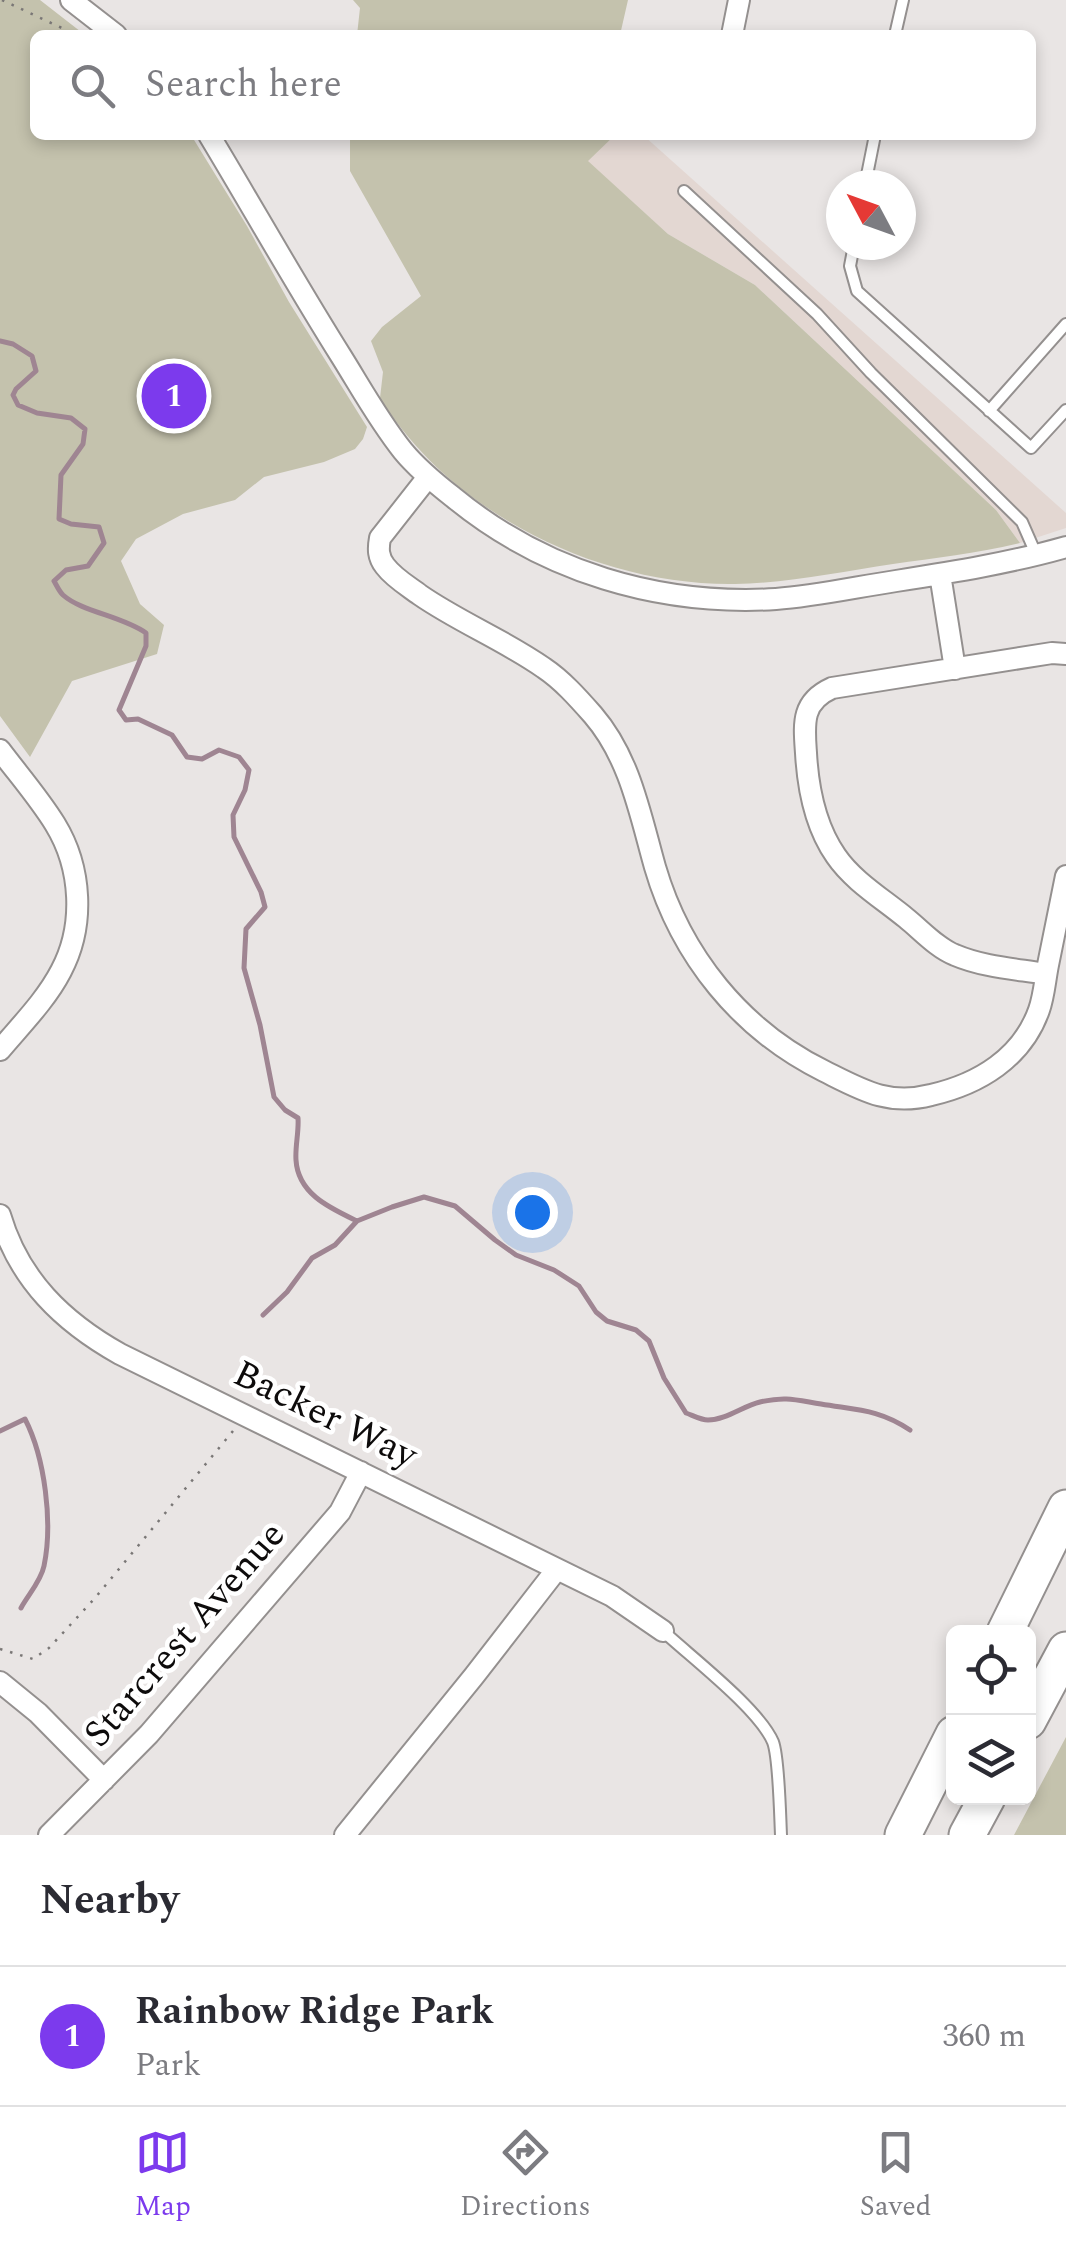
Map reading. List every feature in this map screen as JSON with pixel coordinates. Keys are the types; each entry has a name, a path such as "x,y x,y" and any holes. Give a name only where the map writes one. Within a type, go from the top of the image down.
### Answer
{"highway":[{"path":"1008,1625 1066,1508"},
{"path":"1031,1715 1066,1650"},
{"path":"903,1835 946,1750"},
{"path":"967,1835 983,1805"}],"street":[{"path":"71,0 110,30"},
{"path":"733,30 739,0"},
{"path":"212,140 405,454 428,477 520,544 584,573 655,593 694,598 779,599 940,574 1066,547"},
{"path":"428,477 380,538 377,550 383,565 434,605 547,670 606,731 630,779 664,894 692,953 713,983 751,1023 812,1065 862,1090 902,1100 965,1085 1000,1064 1034,1022 1040,1005 1066,876"},
{"path":"940,574 954,668"},
{"path":"1046,974 966,960 949,953 846,867 830,844 813,806 804,728 812,702 832,688 1052,653 1066,654"},
{"path":"0,750 55,823 74,870 78,897 76,926 61,971 0,1050"},
{"name":"Backer Way","path":"0,1215 27,1275 53,1306 84,1332 120,1354 557,1568 623,1603 663,1632"},
{"name":"Starcrest Avenue","path":"49,1835 149,1734 340,1512 361,1472"},
{"path":"344,1835 557,1568"},
{"path":"0,1682 38,1713 104,1780"}],"lane":[{"path":"897,30 903,0"},
{"path":"868,170 874,140"},
{"path":"684,190 817,314 1022,522 1037,555"},
{"path":"851,260 858,292 1031,448 1066,410"},
{"path":"989,410 1066,324"},
{"path":"663,1632 746,1706 774,1744 781,1835"}],"path":[{"path":"2,0 65,30"},
{"path":"0,1648 33,1659 49,1648 235,1430"}],"shaded area":[{"path":"0,0 40,0 79,30 30,30 30,140 194,140 367,427 355,449 324,462 264,477 235,500 183,514 136,539 121,561 140,604 164,625 157,654 72,681 30,757 0,716"},
{"path":"353,0 628,0 621,30 358,30 360,8"},
{"path":"350,140 610,140 588,161 668,234 755,285 996,510 1020,543 794,579 735,584 632,572 582,557 534,535 488,508 447,476 410,439 380,398 383,372 371,341 382,327 421,296 350,171"},
{"path":"610,140 649,140 1066,513 1066,528 1020,543 996,510 755,285 668,234 587,161"},
{"path":"1066,1737 1066,1835 1014,1835 1030,1805 1036,1805 1036,1794"}],"waterway":[{"path":"0,341 32,356 36,371 16,389 13,395 18,405 37,413 71,418 85,429 83,444 61,475 59,519 99,527 104,543 88,566 66,570 54,581 71,601 146,633 146,646 119,710 126,720 138,719 172,735 187,757 202,759 219,750 239,757 249,770 233,815 234,837 265,907 246,929 244,968 274,1097 298,1118 296,1160 309,1191 357,1221 424,1197 455,1206 516,1255 554,1270 579,1286 607,1321 636,1330 649,1341 664,1378 686,1413 705,1420 715,1419 760,1402 791,1399 867,1411 910,1430"},
{"path":"263,1315 287,1292 312,1258 335,1245 357,1221"},
{"path":"0,1431 25,1419 38,1452 45,1491 48,1530 44,1566 21,1608"}],"place":[{"name":"Rainbow Ridge Park","path":"174,396"}]}
